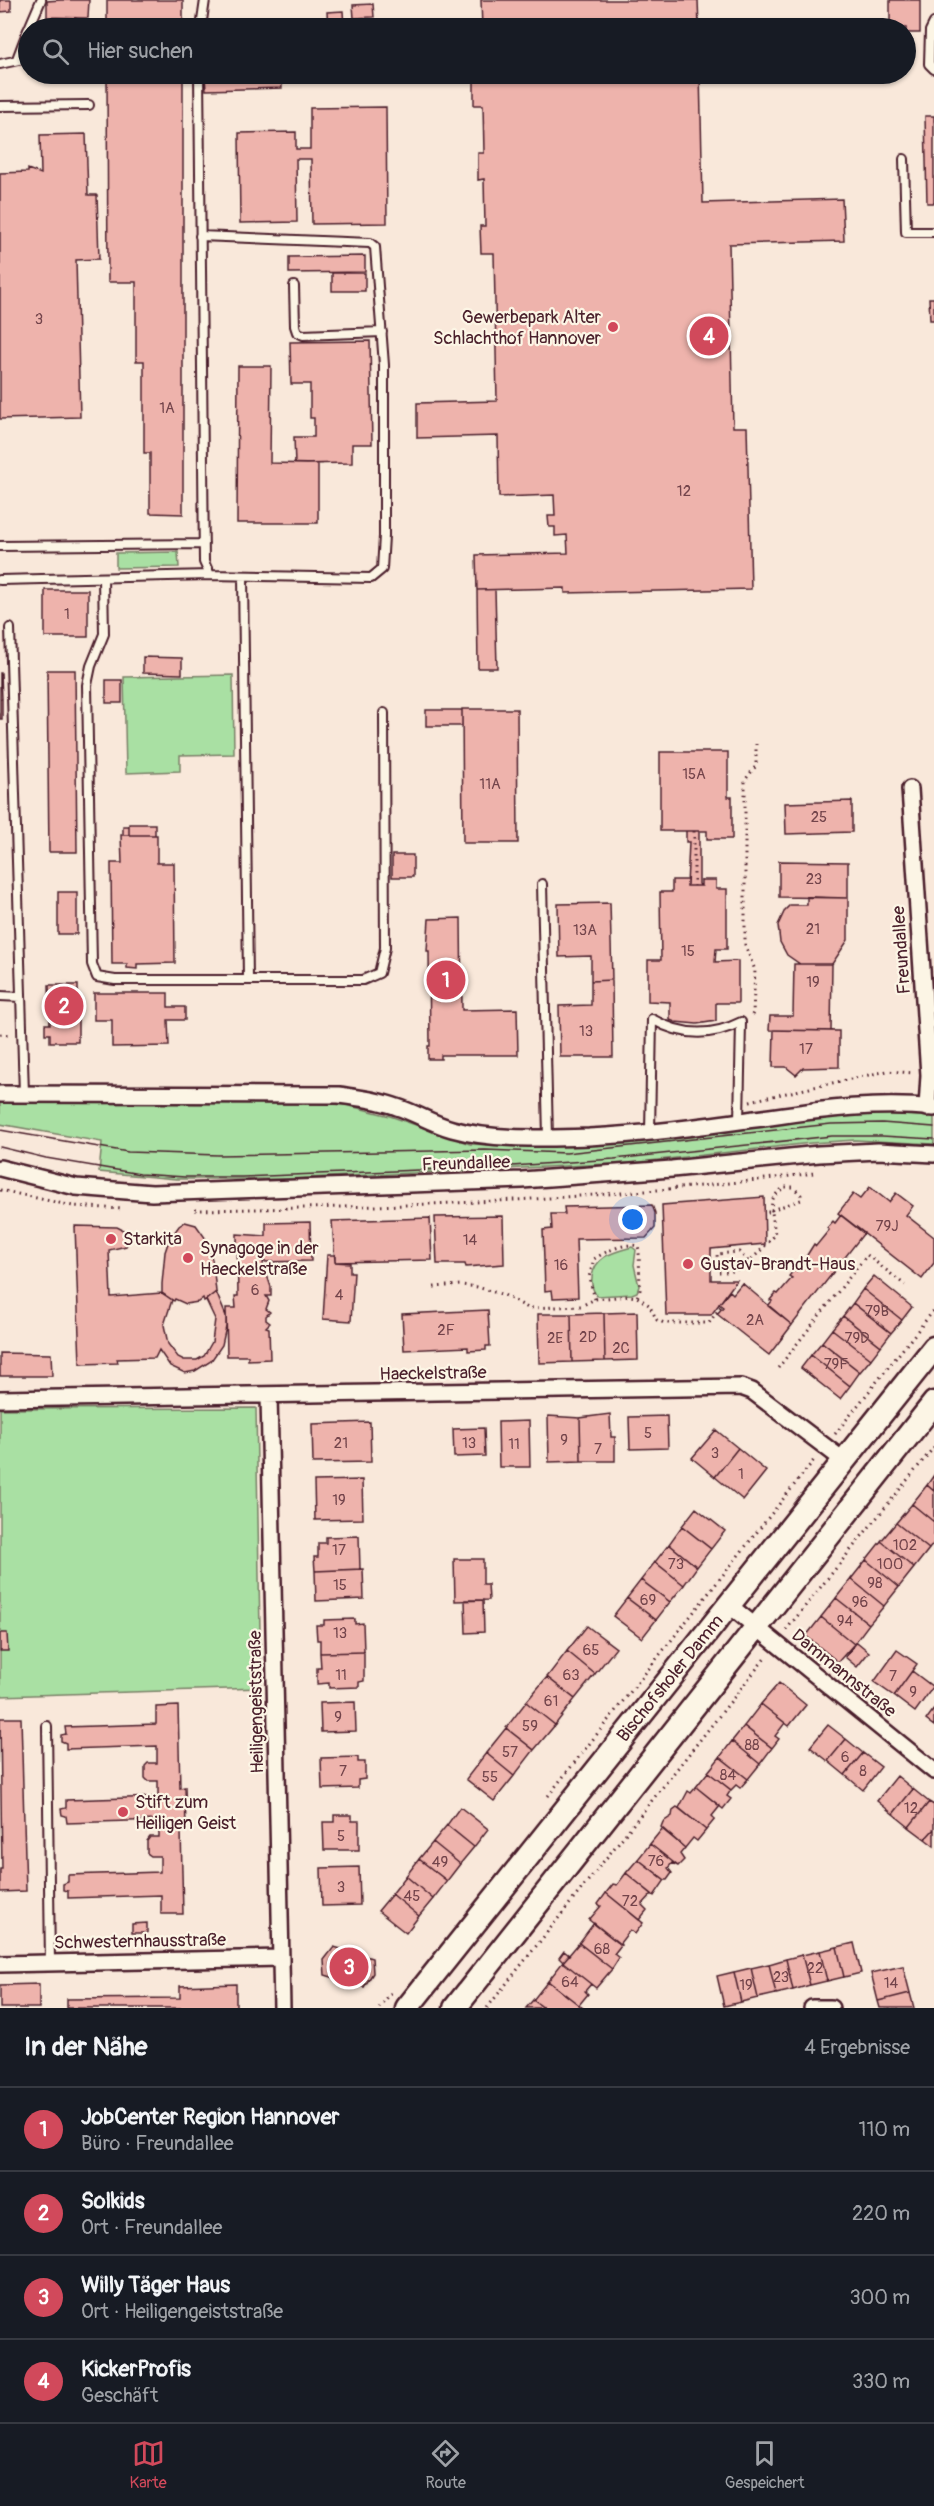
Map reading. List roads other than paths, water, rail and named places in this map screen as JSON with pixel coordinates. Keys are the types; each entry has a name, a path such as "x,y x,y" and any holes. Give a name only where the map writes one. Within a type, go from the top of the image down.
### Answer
{"main road":[{"name":"Bischofsholer Damm","path":"407,2008 934,1348"},
{"name":"Bischofsholer Damm","path":"455,2008 934,1403"}],"street":[{"name":"Freundallee","path":"0,1094 339,1095 371,1099 452,1129 480,1135 548,1137 588,1137 650,1132 829,1109 874,1106 931,1108 927,943 910,789"},
{"name":"Freundallee","path":"0,1168 76,1186 163,1192 522,1180 672,1169 819,1154 878,1151 934,1154"},
{"name":"Haeckelstraße","path":"0,1399 741,1387 752,1391 843,1460"},
{"name":"Heiligengeiststraße","path":"269,1395 282,2008"},
{"name":"Dammannstraße","path":"729,1605 934,1771"},
{"name":"Schwesternhausstraße","path":"0,1964 281,1958"},
{"path":"812,2008 831,2008"}],"lane":[{"path":"34,18 41,0"},
{"path":"203,18 206,0"},
{"path":"934,23 930,31 929,64 934,69"},
{"path":"0,64 17,59"},
{"path":"199,84 204,562 210,575"},
{"path":"0,106 89,105"},
{"path":"904,159 906,232 934,232"},
{"path":"0,580 210,575 371,578 382,569 384,491 382,332 378,256 375,247 370,243 200,236"},
{"path":"294,286 297,332 303,335 382,332"},
{"path":"0,546 204,544"},
{"path":"243,576 248,980"},
{"path":"103,578 104,633 91,666 87,685 92,964 97,977 115,980 363,980 379,973 385,948 384,713"},
{"path":"10,628 24,1094"},
{"path":"542,884 548,1137"},
{"path":"0,996 21,997"},
{"path":"650,1132 652,1019 673,1029 695,1033 716,1031 741,1022 739,1121"},
{"path":"47,1726 50,1963"}],"tram line":[{"path":"0,1130 128,1152 218,1155 485,1150 566,1153 831,1124 882,1123 934,1127"},
{"path":"0,1147 46,1158 140,1174 242,1177 496,1167 614,1159 832,1136 934,1139"}],"place":[{"name":"Gewerbepark Alter Schlachthof Hannover","path":"613,327"},
{"name":"KickerProfis","path":"709,336"},
{"name":"JobCenter Region Hannover","path":"446,980"},
{"name":"Solkids","path":"64,1006"},
{"name":"Starkita","path":"111,1239"},
{"name":"Synagoge in der Haeckelstraße","path":"188,1258"},
{"name":"Gustav-Brandt-Haus","path":"688,1264"},
{"name":"Stift zum Heiligen Geist","path":"123,1812"},
{"name":"Willy Täger Haus","path":"349,1967"}]}
